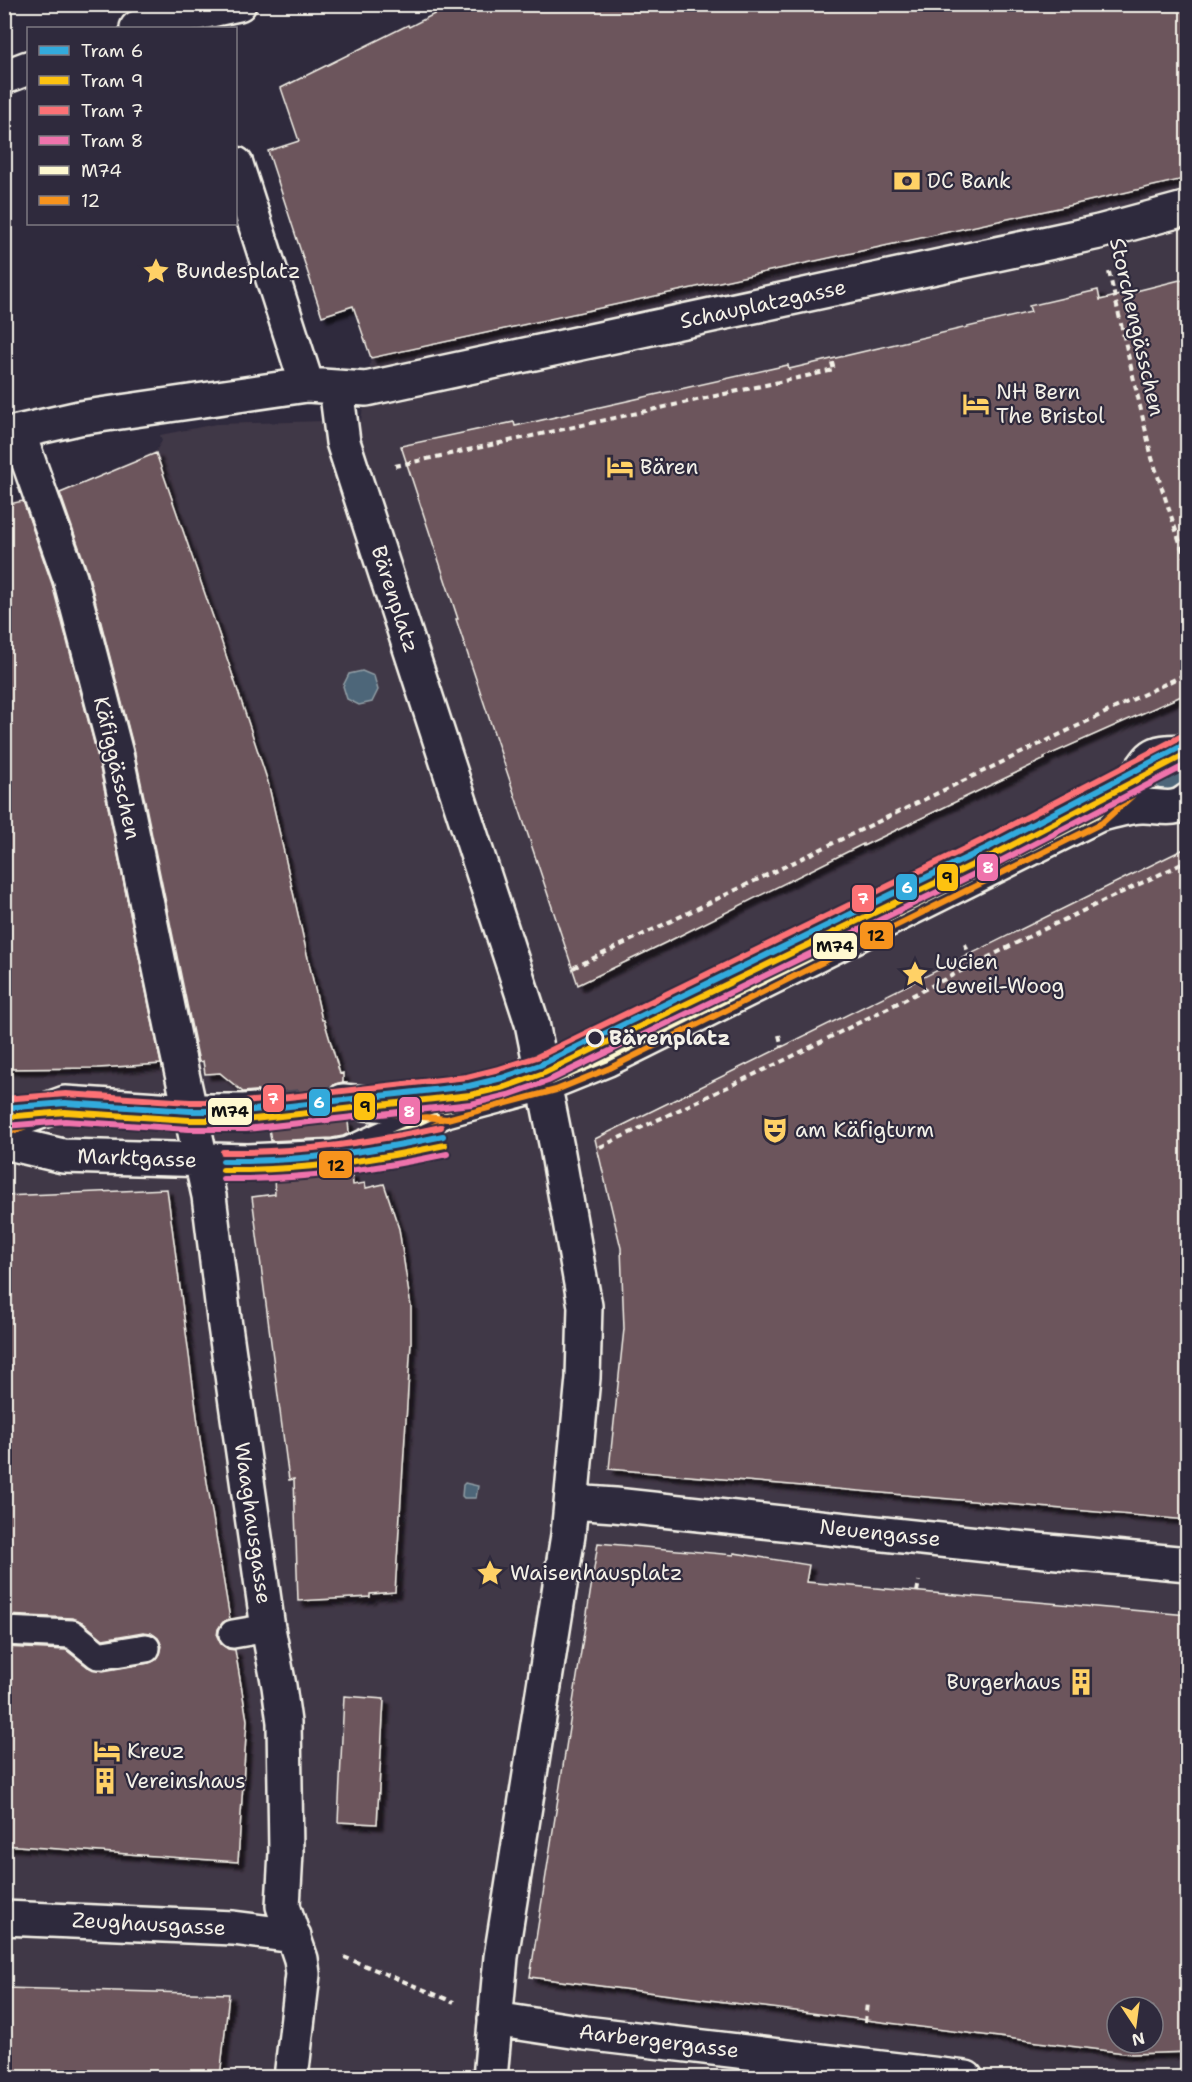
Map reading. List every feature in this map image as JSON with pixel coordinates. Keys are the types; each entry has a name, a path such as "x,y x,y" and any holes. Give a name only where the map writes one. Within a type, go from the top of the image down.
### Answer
{"street":[{"path":"146,27 190,22 239,4"},
{"path":"4,77 27,68"},
{"path":"11,433 80,417 322,386 237,167"},
{"name":"Schauplatzgasse","path":"322,386 366,389 1099,231 1188,208"},
{"name":"Bärenplatz","path":"322,386 343,442 525,1001 544,1084"},
{"name":"Käfiggässchen","path":"11,433 70,578 93,664 116,754 190,1111"},
{"path":"1098,815 1131,784 1150,758 1164,752 1188,752"},
{"path":"343,1101 446,1110 554,1082 606,1060 1098,815 1142,806 1171,808 1188,800"},
{"path":"490,2078 501,1958 572,1502 583,1378 585,1306 544,1084"},
{"path":"4,1125 65,1103 190,1111 268,1109"},
{"name":"Marktgasse","path":"4,1142 63,1156 300,1160 349,1154 446,1110"},
{"name":"Waaghausgasse","path":"190,1111 209,1196 268,1629 284,1722 286,1852 283,1906 294,1936"},
{"name":"Neuengasse","path":"572,1502 1188,1564"},
{"name":"Zeughausgasse","path":"4,1918 233,1928 294,1936"},
{"path":"291,2078 303,1974 294,1936"},
{"name":"Aarbergergasse","path":"495,2019 966,2078"}],"lane":[{"path":"233,1634 268,1629"},
{"path":"4,1631 72,1635 98,1655 146,1648"}],"path":[{"name":"Storchengässchen","path":"1099,231 1152,458 1188,567"},
{"path":"407,464 834,370 831,359"},
{"path":"573,968 1188,673"},
{"path":"597,1148 787,1059 1036,933 1188,861"},
{"path":"965,944 969,955"},
{"path":"779,1035 782,1047"},
{"path":"294,1936 495,2019"},
{"path":"866,2020 867,2003"}],"shaded area":[{"path":"1187,5 1187,2077 5,2077 4,503 65,490 156,451 162,441 160,435 216,424 361,420 371,358 353,306 322,316 268,151 299,140 281,88 409,23 411,26"}],"water":[{"path":"362,671 374,676 378,690 372,702 359,705 347,699 343,686 349,674"},
{"path":"1170,767 1179,771 1183,781 1179,790 1168,794 1159,790 1155,781 1160,772"},
{"path":"465,1483 478,1486 476,1498 462,1496"}],"building":[{"path":"454,4 1188,4 1188,178 371,358 353,306 322,316 268,151 299,141 281,88"},
{"path":"1188,278 1188,693 1044,757 1045,759 863,846 863,844 578,985 401,446 514,422 515,426 788,365 789,369 1031,312 1029,306 1098,290 1100,300"},
{"path":"156,453 268,782 322,1020 324,1020 340,1074 343,1073 343,1082 335,1084 328,1090 324,1100 332,1116 348,1121 349,1133 343,1136 271,1141 269,1128 279,1124 285,1116 287,1107 283,1098 276,1092 267,1090 243,1092 220,1073 205,1074 203,1061 199,1062 134,749 88,573 60,493"},
{"path":"23,501 52,584 98,758 161,1064 98,1068 4,1069 4,505"},
{"path":"1188,847 1188,1520 609,1469 624,1329 621,1248 595,1139"},
{"path":"352,1173 353,1185 365,1183 366,1188 384,1184 399,1229 411,1307 411,1342 395,1592 370,1594 370,1597 298,1601 294,1479 289,1480 252,1197 275,1194 274,1179"},
{"path":"167,1189 201,1446 230,1619 223,1622 218,1629 217,1636 221,1644 228,1649 235,1650 247,1720 238,1862 4,1845 4,1647 66,1650 88,1667 103,1671 149,1663 156,1660 162,1646 158,1638 151,1633 143,1632 103,1639 82,1622 73,1618 4,1615 4,1196"},
{"path":"598,1543 734,1555 734,1553 809,1565 806,1582 1188,1615 1188,2052 1165,2053 1165,1995 1105,1995 1105,2051 530,1977"},
{"path":"344,1696 384,1699 377,1824 338,1822"},
{"path":"4,1988 229,1994 220,2078 4,2078"}],"tunnel":[{"path":"268,1109 343,1101"}],"tram line":[{"name":"7","path":"4,1099 66,1094 190,1102 244,1102 467,1077 499,1069 537,1057 985,839 1184,735"},
{"name":"6","path":"4,1108 65,1103 190,1111 244,1111 469,1086 502,1078 540,1065 989,847 1188,743"},
{"name":"9","path":"5,1117 65,1112 189,1120 244,1120 470,1095 505,1087 544,1073 993,855 1188,753"},
{"name":"8","path":"5,1126 65,1121 189,1129 246,1129 471,1104 508,1095 548,1081 997,863 1188,764"},
{"name":"7","path":"223,1152 278,1151 333,1146 441,1127"},
{"name":"6","path":"223,1161 279,1160 334,1155 443,1136"},
{"name":"9","path":"223,1170 279,1169 334,1164 445,1145"},
{"name":"8","path":"223,1179 280,1178 335,1173 447,1154"}],"transit line":[{"name":"M74","path":"4,1125 65,1103 225,1112 343,1101 446,1110 554,1081 606,1060 1098,815 1126,789 1152,757 1164,752 1188,752"},
{"name":"12","path":"7,1133 66,1112 225,1121 343,1110 447,1119 556,1090 610,1068 1102,823 1133,795 1157,764 1165,761 1188,761"},
{"name":"M74","path":"223,1161 300,1160 349,1154 436,1115"},
{"name":"12","path":"223,1170 300,1169 351,1163 440,1123"}],"place":[{"name":"DC Bank","path":"907,181"},
{"name":"Bundesplatz","path":"156,271"},
{"name":"NH Bern The Bristol","path":"976,404"},
{"name":"Bären","path":"620,467"},
{"name":"Lucien Leweil-Woog","path":"915,974"},
{"name":"Bärenplatz","path":"595,1038"},
{"name":"am Käfigturm","path":"775,1130"},
{"name":"Waisenhausplatz","path":"490,1573"},
{"name":"Burgerhaus","path":"1081,1682"},
{"name":"Kreuz","path":"107,1751"},
{"name":"Vereinshaus","path":"105,1781"}]}
